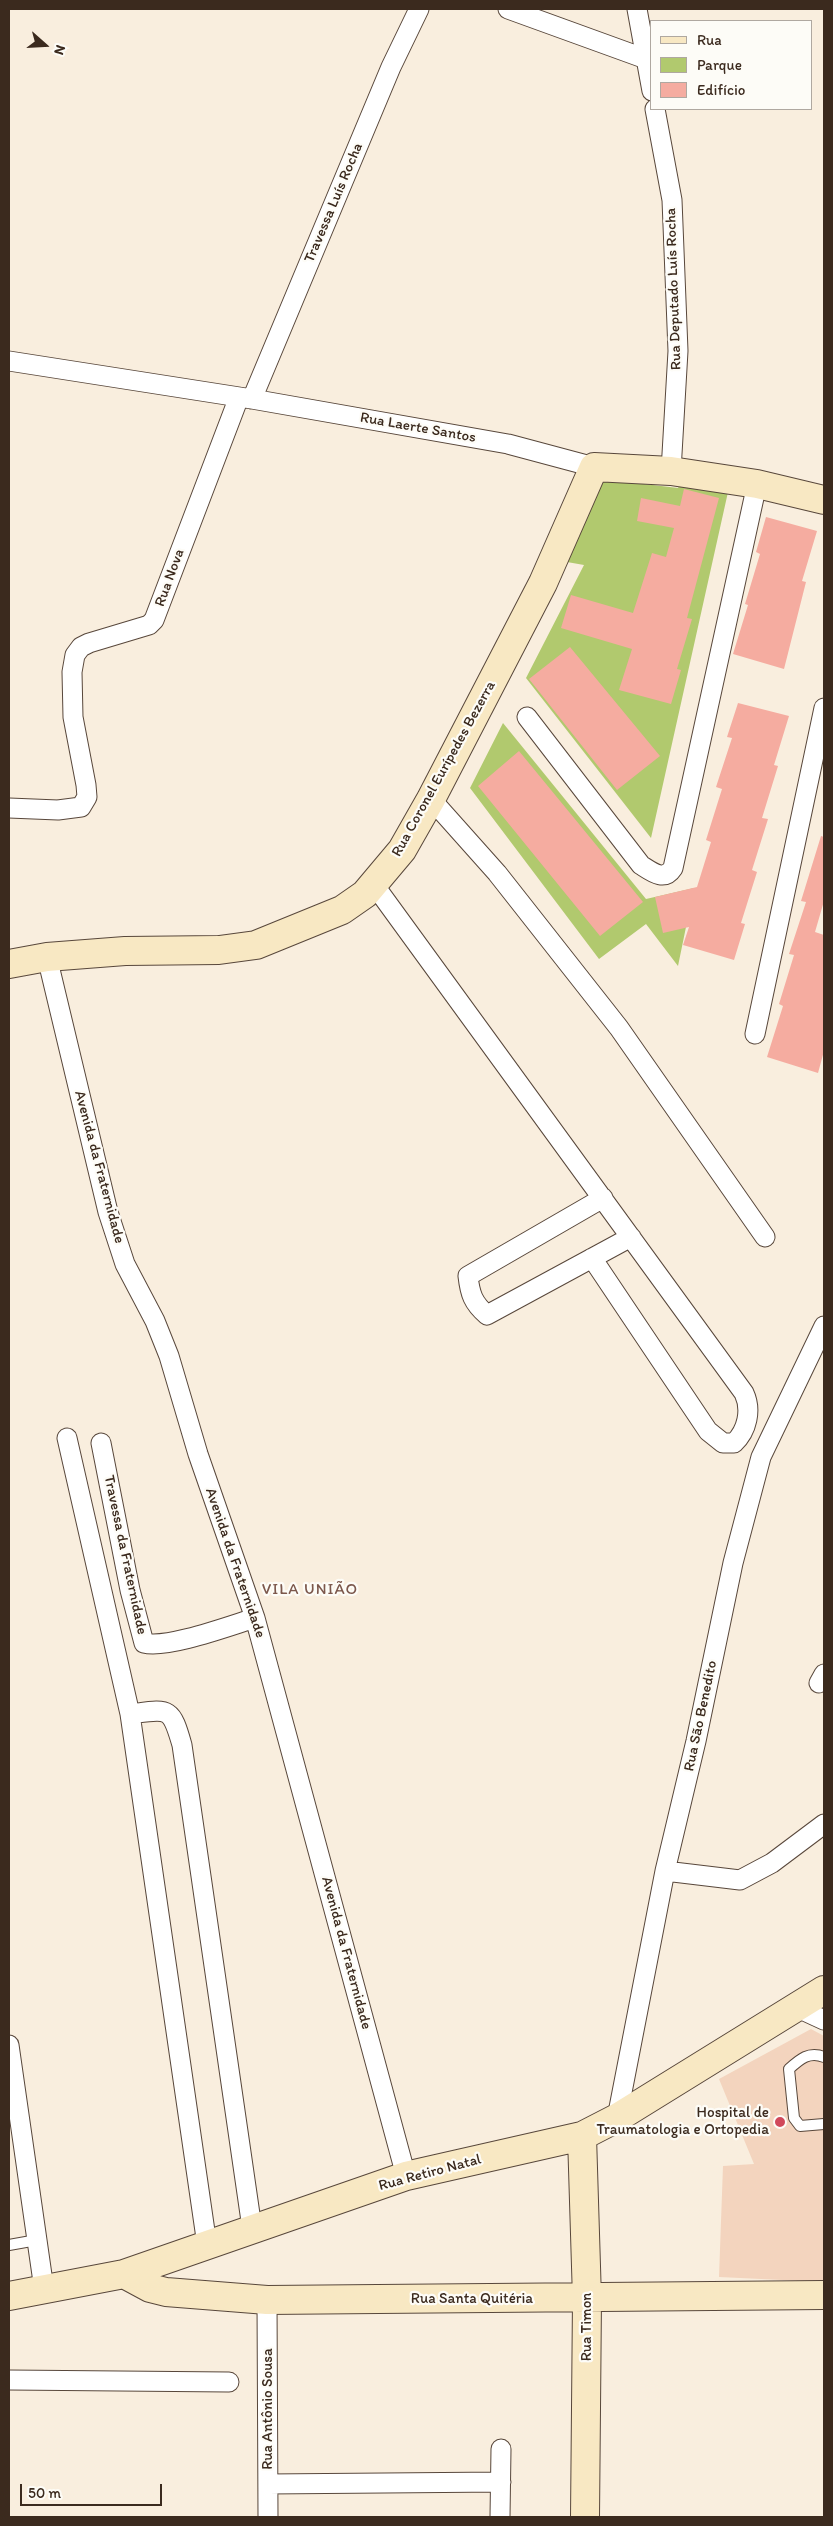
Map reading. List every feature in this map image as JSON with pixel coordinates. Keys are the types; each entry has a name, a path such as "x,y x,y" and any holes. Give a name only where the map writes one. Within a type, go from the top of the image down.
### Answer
{"street":[{"name":"Travessa Luís Rocha","path":"245,398 419,9"},
{"path":"508,9 646,59"},
{"path":"637,9 650,80"},
{"name":"Rua Deputado Luís Rocha","path":"655,110 672,200 678,351 671,471"},
{"name":"Rua Laerte Santos","path":"9,361 245,398 508,444 594,467 671,471 757,484 824,500"},
{"name":"Rua Nova","path":"9,808 58,810 81,807 85,802 86,785 73,717 72,672 75,655 89,643 149,625 154,620 245,398"},
{"name":"Rua Coronel Eurípedes Bezerra","path":"9,964 47,957 125,951 219,950 256,945 342,910 374,886 402,850 431,799 543,583 594,467"},
{"path":"527,717 641,866 655,875 663,875 670,872 673,868 757,484"},
{"path":"755,1034 824,708"},
{"path":"431,799 497,873 619,1028 765,1237"},
{"path":"374,886 744,1394 748,1402 748,1412 740,1437 734,1443 723,1443 708,1430 592,1258"},
{"name":"Avenida da Fraternidade","path":"47,957 108,1212 125,1264 155,1322 169,1356 198,1454 255,1618 406,2176"},
{"path":"603,1198 468,1276 470,1293 476,1305 487,1314 631,1237"},
{"name":"Rua São Benedito","path":"618,2118 665,1871 696,1741 733,1563 761,1457 824,1326"},
{"path":"67,1438 130,1714 207,2245"},
{"name":"Travessa da Fraternidade","path":"101,1443 130,1590 144,1643 152,1645 171,1642 255,1618"},
{"path":"130,1714 166,1711 175,1720 182,1745 252,2228"},
{"path":"665,1871 740,1880 772,1864 824,1824"},
{"name":"Rua Retiro Natal","path":"9,2296 124,2274 406,2176 582,2136 618,2118 798,2008 824,1990"},
{"path":"798,2008 824,2020"},
{"path":"9,2044 16,2140 37,2240 44,2289"},
{"name":"Rua Timon","path":"582,2136 587,2299 585,2517"},
{"name":"Rua Santa Quitéria","path":"124,2274 150,2288 166,2292 267,2300 587,2299 824,2295"},
{"name":"Rua Antônio Sousa","path":"267,2300 268,2517"},
{"path":"9,2380 230,2382"},
{"path":"500,2517 501,2450"},
{"path":"268,2484 501,2482"}],"lane":[{"path":"824,2057 817,2054 802,2057 789,2069 794,2118 800,2126 824,2124"},
{"path":"9,2245 37,2240"}],"shaded area":[{"name":"Hospital de Traumatologia e Ortopedia","path":"811,2029 824,2036 824,2282 719,2277 723,2166 754,2164 719,2079"}],"green space":[{"path":"602,479 678,488 682,480 728,492 651,838 526,678 584,565 567,562"},
{"path":"503,723 646,899 694,888 678,966 646,924 599,959 470,788"}],"building":[{"path":"684,489 719,498 687,618 692,619 677,669 681,670 671,704 619,690 632,649 561,628 571,595 633,613 652,553 666,557 674,528 637,521 641,498 680,506"},
{"path":"766,517 817,531 802,581 806,582 784,669 733,654 748,605 745,604 760,554 756,552"},
{"path":"570,647 660,756 617,790 529,679"},
{"path":"738,703 789,716 774,765 778,766 762,818 768,819 752,870 757,872 741,923 745,924 734,960 683,945 689,927 663,933 655,897 697,887 711,842 706,840 722,789 716,787 732,738 727,737"},
{"path":"519,751 643,902 600,936 478,786"},
{"path":"821,836 824,837 824,901 815,932 824,935 824,1051 818,1073 767,1057 783,1006 779,1004 794,955 789,954 806,902 801,901"}],"place":[{"name":"Hospital de Traumatologia e Ortopedia","path":"780,2122"}],"district":[{"name":"VILA UNIÃO","path":"310,1590"}]}
